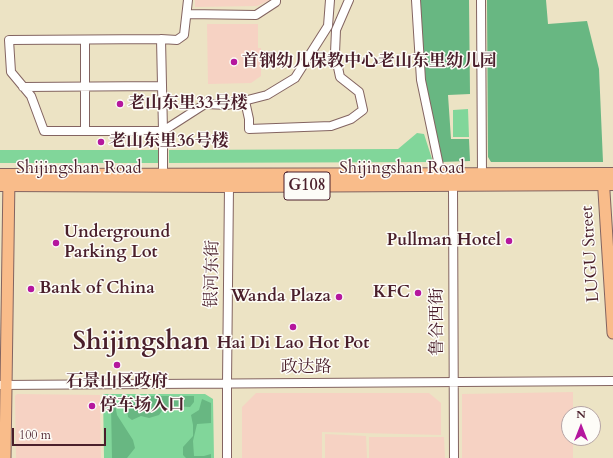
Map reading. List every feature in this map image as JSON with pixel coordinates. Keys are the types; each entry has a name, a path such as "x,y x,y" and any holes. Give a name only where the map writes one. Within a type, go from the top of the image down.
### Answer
{"highway":[{"name":"Shijingshan Road","path":"5,180 163,175 482,174 608,179"},
{"name":"Shijingshan Road","path":"5,180 229,186 452,186 608,179"}],"main road":[{"name":"LUGU Street","path":"608,179 613,333"},
{"path":"5,180 3,385 5,458"}],"street":[{"path":"188,0 184,35 177,40 9,40 10,72 31,96 44,131 163,131 205,104 228,106 267,95 295,78 314,51 328,26 330,0"},
{"path":"187,14 256,15 276,2 276,0"},
{"path":"245,101 249,119 249,129 331,126 351,120 363,110 359,92 340,77 335,53 336,30 349,0"},
{"path":"416,0 421,80 441,175"},
{"path":"480,0 482,174"},
{"path":"161,39 163,175"},
{"path":"85,40 85,131"},
{"path":"23,87 162,86"},
{"name":"银河东街","path":"227,458 229,186"},
{"name":"鲁谷西街","path":"452,186 454,458"},
{"name":"政达路","path":"3,385 613,381"}],"shaded area":[{"path":"195,0 270,0 257,6 195,7"},
{"name":"首钢幼儿保教中心老山东里幼儿园","path":"207,24 258,24 258,48 261,48 261,76 251,83 208,84"},
{"path":"573,392 573,406 561,406 561,446 573,446 573,458 462,458 462,394"},
{"path":"256,393 429,393 441,403 441,435 322,432 322,458 242,458 242,407"},
{"path":"17,394 100,395 101,458 16,458 15,396"},
{"path":"325,434 366,436 367,458 325,458"},
{"path":"369,437 444,437 445,458 369,458"}],"green space":[{"path":"419,0 469,0 470,94 448,95 451,139 469,139 470,161 442,162 423,79"},
{"path":"487,0 546,0 548,24 587,21 599,69 603,162 491,162 488,157"},
{"path":"468,109 469,137 453,137 453,110"},
{"path":"417,133 424,134 433,162 169,163 169,150 398,149"},
{"path":"0,150 159,150 159,163 0,163"},
{"path":"103,394 205,394 213,399 214,458 104,458"},
{"path":"126,396 194,396 194,402 190,407 173,406 164,408 159,415 149,418 141,416 132,420 128,417"},
{"path":"202,399 211,403 211,423 197,424 193,441 194,456 211,454 211,458 186,458 183,455 183,447 193,436 191,415 199,410"},
{"path":"111,404 115,404 117,415 133,440 135,448 127,458 112,458"}],"place":[{"name":"首钢幼儿保教中心老山东里幼儿园","path":"234,62"},
{"name":"老山东里33号楼","path":"120,104"},
{"name":"老山东里36号楼","path":"101,142"},
{"name":"Pullman Hotel","path":"509,241"},
{"name":"Underground Parking Lot","path":"56,243"},
{"name":"Bank of China","path":"31,289"},
{"name":"KFC","path":"418,293"},
{"name":"Wanda Plaza","path":"339,297"},
{"name":"Hai Di Lao Hot Pot","path":"293,327"},
{"name":"石景山区政府","path":"117,365"},
{"name":"停车场入口","path":"92,406"}],"district":[{"name":"Shijingshan","path":"141,343"}]}
